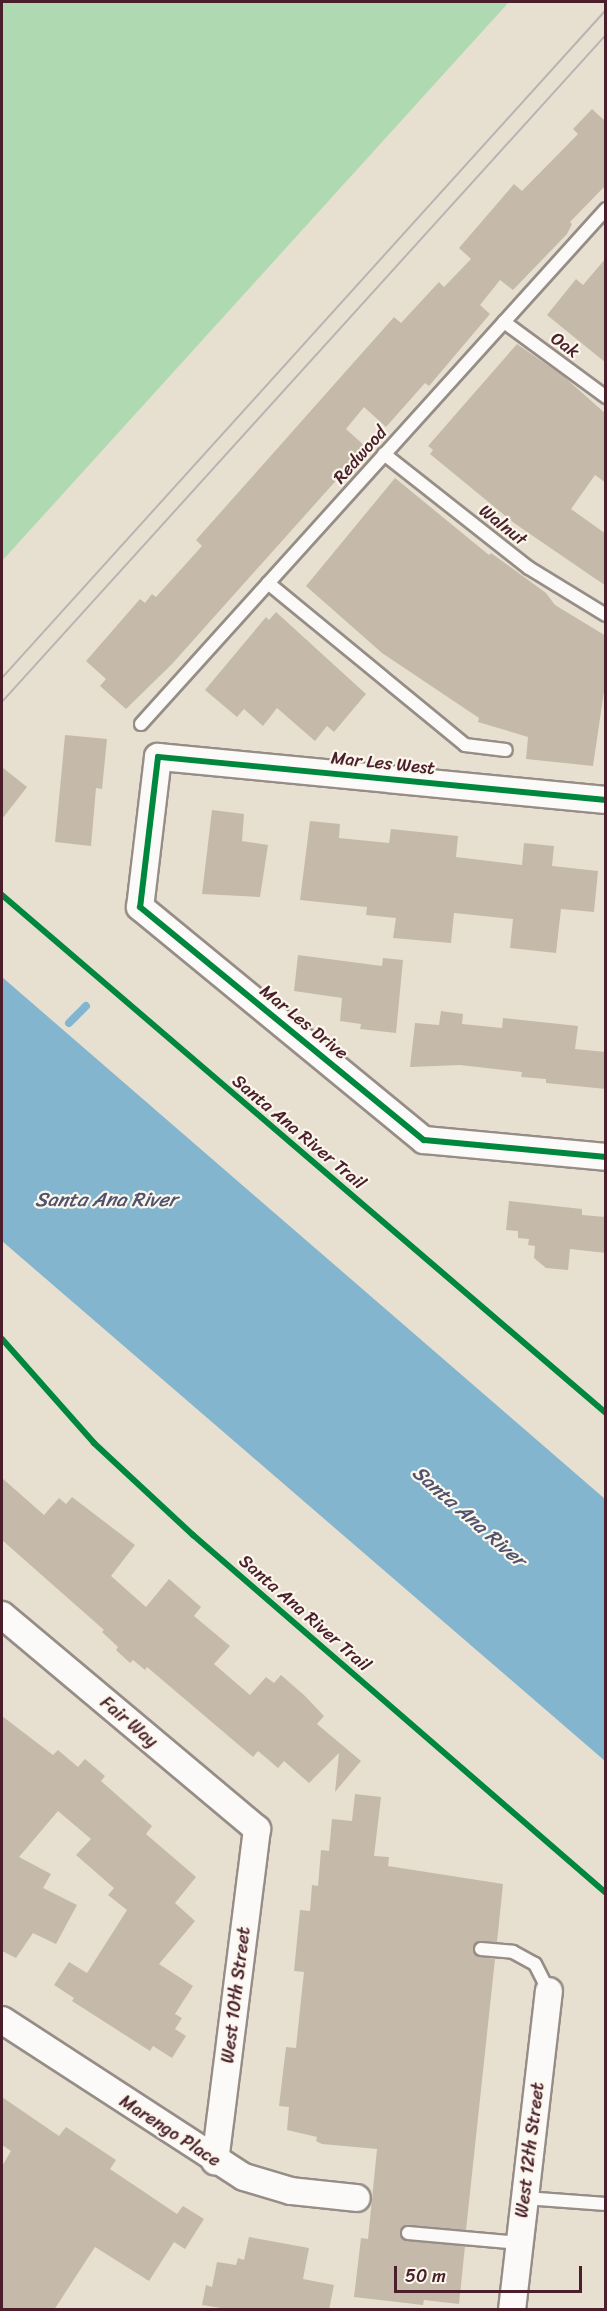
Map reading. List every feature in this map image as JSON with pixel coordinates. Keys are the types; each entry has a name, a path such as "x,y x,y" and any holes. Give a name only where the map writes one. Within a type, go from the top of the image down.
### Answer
{"street":[{"name":"Mar Les West","path":"158,757 606,800"},
{"name":"Mar Les Drive","path":"158,757 140,907 424,1140 606,1157"},
{"name":"Fair Way","path":"2,1615 257,1829"},
{"name":"West 10th Street","path":"215,2161 257,1829"},
{"name":"West 12th Street","path":"512,2310 549,1991"},
{"name":"Marengo Place","path":"2,2020 215,2161 244,2177 291,2191 357,2199"}],"lane":[{"name":"Redwood","path":"141,724 606,210"},
{"name":"Oak","path":"504,322 606,397"},
{"name":"Walnut","path":"384,454 529,568 606,615"},
{"path":"268,583 465,744 506,750"},
{"path":"481,1949 513,1952 536,1964 549,1991"},
{"path":"525,2198 606,2204"},
{"path":"408,2233 520,2242"}],"green space":[{"path":"2,2 509,2 2,561"}],"water":[{"name":"Santa Ana River","path":"2,977 605,1499 605,1761 2,1241"}],"building":[{"path":"592,109 606,122 606,185 570,222 572,224 567,234 513,290 500,280 480,305 490,314 429,386 425,383 386,427 364,407 346,429 366,447 172,664 126,709 100,686 106,679 86,661 140,599 145,603 152,594 156,597 202,546 196,540 394,317 401,323 439,282 444,287 471,259 459,248 514,184 522,191 578,134 573,129"},
{"path":"606,258 606,363 547,315 576,279 583,285"},
{"path":"517,344 562,375 606,414 606,483 595,475 571,509 606,534 606,586 514,523 430,454 433,450 428,446"},
{"path":"395,478 489,555 491,553 546,593 555,605 606,636 606,678 593,766 526,759 528,737 478,722 479,718 382,653 306,586"},
{"path":"276,612 366,694 334,732 327,726 315,741 277,708 263,726 244,709 237,717 205,690 266,617 269,620"},
{"path":"65,735 107,739 102,789 96,788 91,846 55,842"},
{"path":"2,767 27,787 2,819"},
{"path":"212,810 244,814 242,841 268,845 260,897 202,894"},
{"path":"310,821 340,824 339,838 389,843 391,829 458,836 456,857 522,865 524,843 554,846 552,866 598,871 594,912 561,909 556,953 510,948 513,919 454,913 451,943 393,938 396,918 366,915 367,907 300,900"},
{"path":"298,955 382,966 383,958 403,960 396,1033 360,1029 361,1024 340,1021 342,998 294,991"},
{"path":"441,1011 463,1014 462,1024 502,1028 503,1018 578,1026 575,1049 606,1052 606,1089 546,1083 546,1079 521,1077 522,1072 460,1065 410,1067 415,1023 439,1025"},
{"path":"509,1201 582,1209 582,1215 606,1217 606,1253 570,1249 568,1270 546,1268 534,1258 535,1246 528,1245 529,1239 518,1238 518,1231 506,1230"},
{"path":"2,1478 44,1515 59,1498 66,1504 72,1497 135,1545 111,1576 146,1607 169,1579 201,1607 194,1616 230,1646 214,1664 250,1695 266,1677 274,1683 281,1675 305,1696 324,1716 317,1724 361,1761 335,1792 339,1753 309,1783 284,1761 278,1768 258,1751 253,1757 147,1667 145,1670 133,1660 130,1663 116,1650 118,1647 102,1632 104,1630 2,1540"},
{"path":"2,1716 53,1755 58,1750 78,1767 85,1759 105,1776 101,1781 152,1826 146,1834 196,1877 175,1903 195,1921 159,1964 193,1986 175,2014 182,2018 175,2029 186,2036 172,2058 153,2046 150,2051 72,2001 74,1998 54,1985 69,1962 87,1973 127,1910 108,1895 114,1888 76,1855 91,1839 58,1811 19,1857 51,1874 43,1888 77,1905 56,1944 33,1933 16,1958 2,1951"},
{"path":"355,1794 381,1797 374,1856 389,1857 388,1866 503,1884 497,1942 478,1941 473,1948 477,1956 495,1959 466,2230 408,2225 400,2232 407,2241 465,2246 459,2304 424,2300 423,2305 354,2297 361,2238 368,2239 377,2149 322,2144 316,2141 317,2137 287,2130 289,2107 279,2106 286,2047 296,2048 304,1972 294,1971 300,1910 310,1911 312,1885 318,1886 321,1850 329,1851 332,1819 352,1821"},
{"path":"2,2097 59,2136 66,2127 116,2160 110,2169 177,2214 183,2206 204,2219 185,2249 174,2242 149,2281 95,2247 54,2310 2,2310 2,2166 11,2151 2,2145"},
{"path":"249,2237 309,2248 303,2279 334,2285 329,2310 234,2310 202,2305 206,2285 212,2287 217,2262 236,2265 238,2258 244,2260"}],"waterway":[{"path":"69,1023 86,1006"}],"tram line":[{"path":"2,678 606,10"},
{"path":"2,702 606,35"}],"cycle path":[{"path":"606,800 158,757 140,907 424,1140 606,1157"},
{"name":"Santa Ana River Trail","path":"2,895 606,1413"},
{"name":"Santa Ana River Trail","path":"2,1339 94,1443 193,1535 606,1893"}]}
